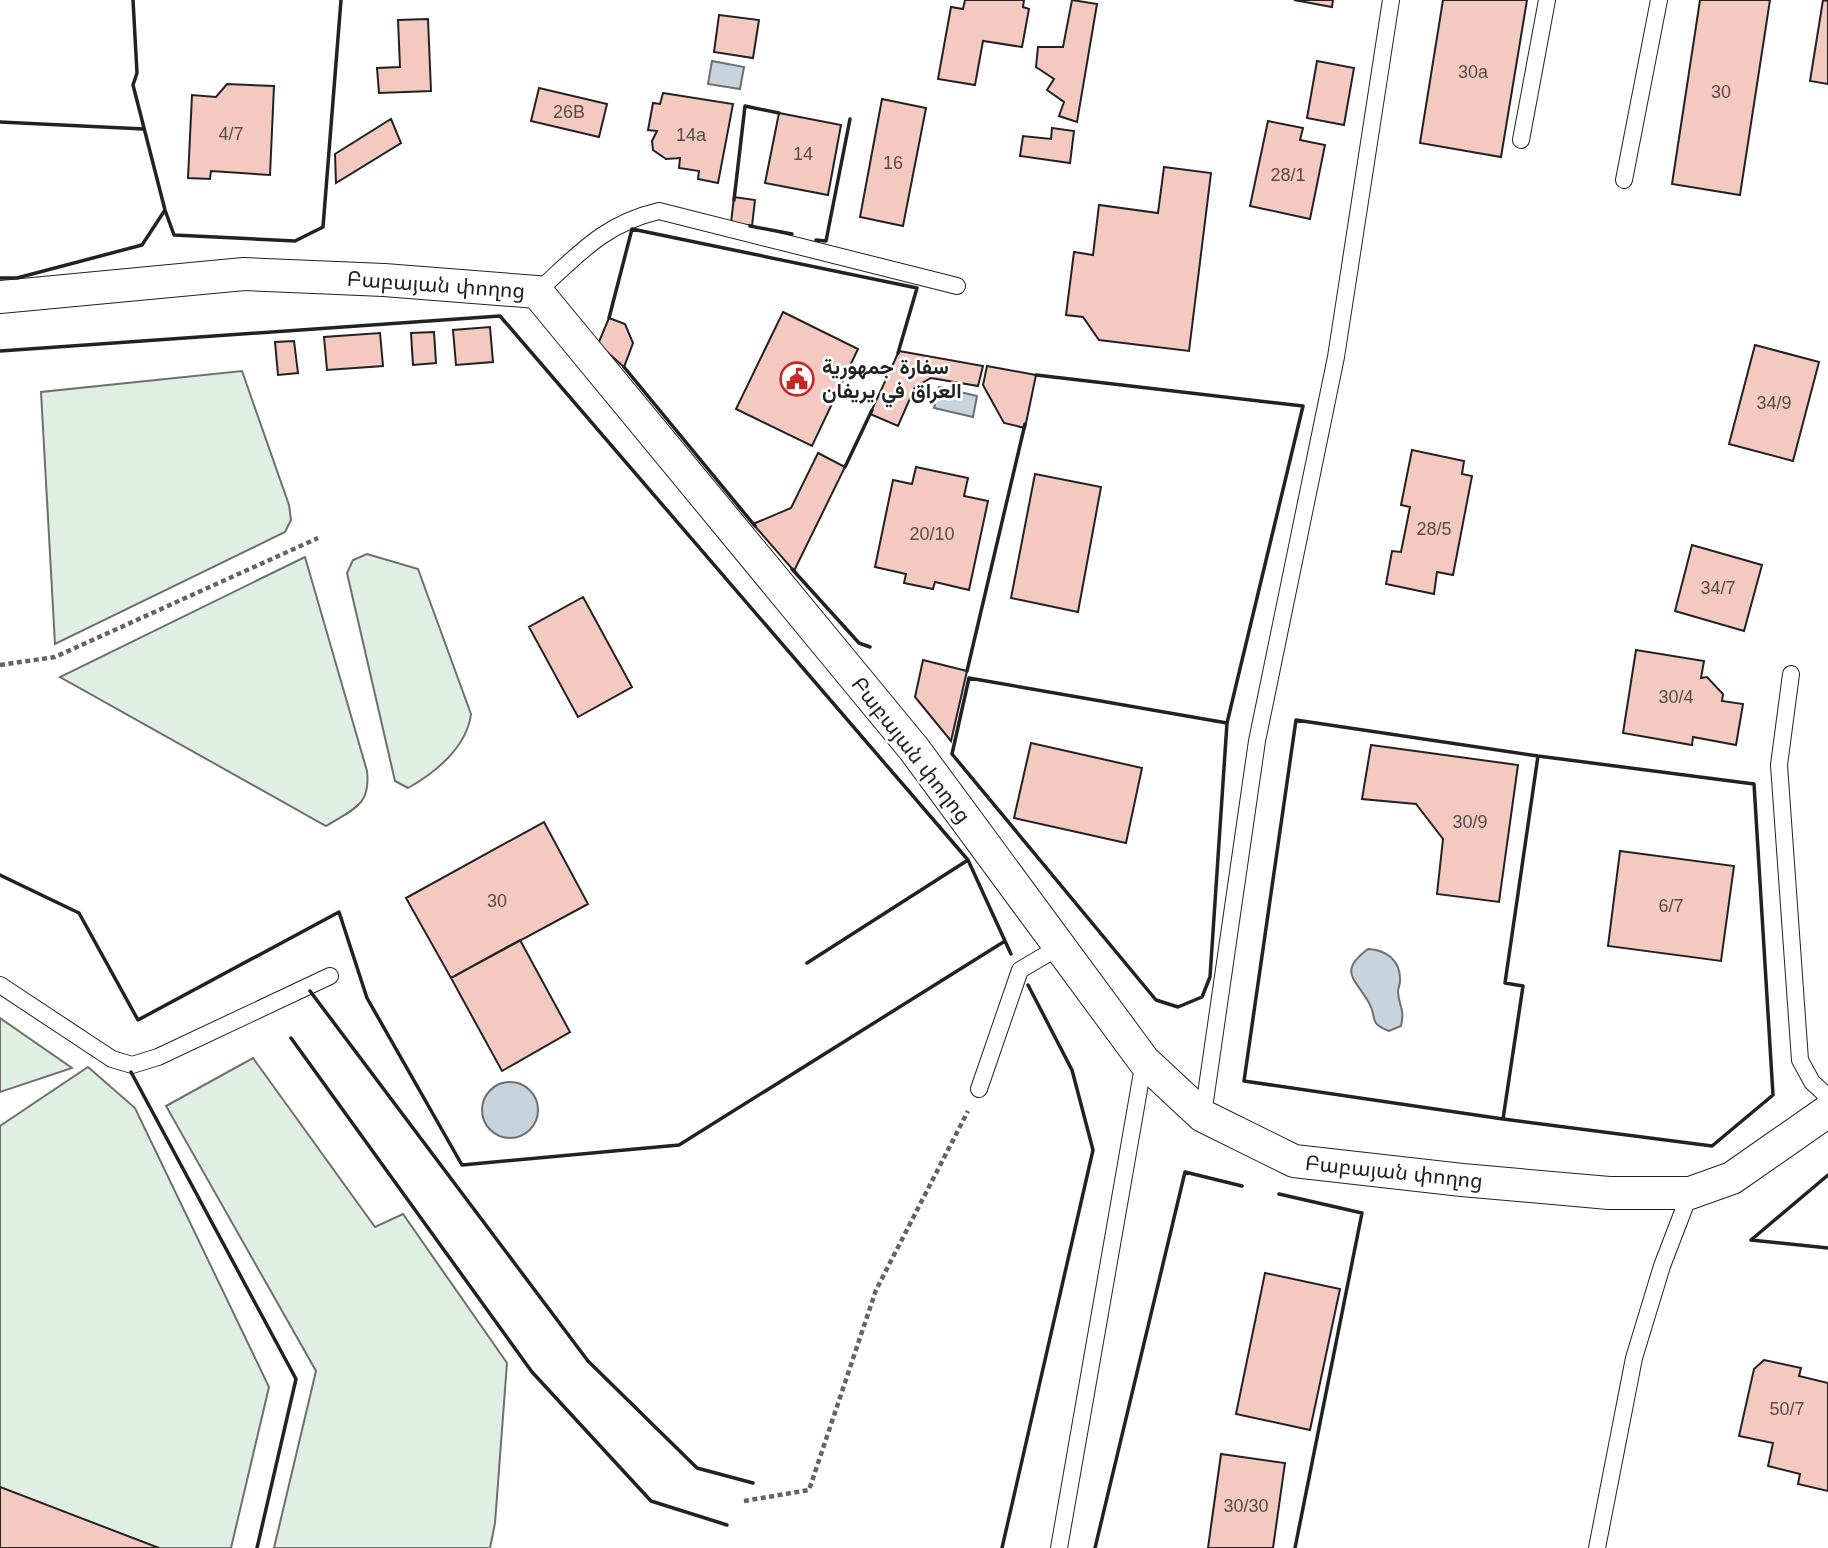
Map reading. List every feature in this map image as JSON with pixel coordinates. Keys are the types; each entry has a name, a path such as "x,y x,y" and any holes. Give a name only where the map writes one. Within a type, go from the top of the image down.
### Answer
{"street":[{"name":"Բաբայան փողոց","path":"0,297 244,274 384,280 537,292 914,749 1144,1061 1203,1116 1294,1161 1609,1193 1690,1193 1732,1178 1828,1111"}],"lane":[{"path":"1203,1116 1257,741 1336,357 1391,0"},
{"path":"1521,140 1547,0"},
{"path":"1623,180 1659,0"},
{"path":"537,292 605,231 629,218 659,211 957,286"},
{"path":"1791,674 1779,765 1800,1060 1812,1082 1828,1097"},
{"path":"979,1090 1020,970 1059,947"},
{"path":"0,985 112,1059 132,1065 158,1057 330,976"},
{"path":"1059,1548 1144,1061"},
{"path":"1597,1548 1634,1358 1662,1266 1690,1193"}],"path":[{"path":"0,664 55,657 318,538"},
{"path":"744,1502 810,1490 876,1290 979,1090"}],"green space":[{"path":"242,371 289,505 291,520 285,532 55,644 41,392"},
{"path":"367,554 418,569 471,714 463,737 448,758 429,775 408,788 395,781 347,573 353,560"},
{"path":"305,557 367,771 363,799 352,810 326,826 60,677"},
{"path":"0,1018 72,1068 0,1092"},
{"path":"253,1058 375,1227 403,1214 507,1363 495,1523 490,1548 274,1548 316,1371 166,1106"},
{"path":"88,1067 135,1108 269,1387 231,1548 0,1548 0,1126"}],"shaded area":[{"path":"712,61 744,67 740,89 708,84"},
{"path":"939,387 977,396 973,417 934,408"},
{"path":"1368,949 1386,954 1395,962 1400,974 1398,992 1402,1011 1401,1026 1389,1031 1375,1022 1372,1008 1352,976 1353,964"},
{"path":"504,1082 516,1082 530,1090 538,1104 536,1121 530,1130 516,1138 504,1138 487,1126 482,1116 482,1104 494,1087"}],"building":[{"path":"965,0 1024,0 1023,7 1029,9 1022,47 983,41 975,85 938,79 951,7 963,9"},
{"path":"1072,0 1097,4 1077,122 1059,116 1064,102 1047,90 1054,79 1036,67 1038,47 1063,47"},
{"path":"1294,0 1333,0 1332,7"},
{"path":"1443,0 1527,0 1501,157 1420,143"},
{"path":"1700,0 1770,0 1740,195 1672,184"},
{"path":"1823,0 1828,1 1828,84 1810,81"},
{"path":"719,15 759,20 753,58 714,52"},
{"path":"428,19 431,91 379,93 377,68 400,67 398,20"},
{"path":"1317,61 1354,68 1344,125 1307,118"},
{"path":"227,84 274,86 270,175 211,171 210,179 188,178 192,95 216,97"},
{"path":"539,88 607,104 599,137 531,121"},
{"path":"663,93 733,104 718,183 698,179 699,171 679,168 680,158 666,159 653,150 652,141 657,131 648,130 653,103 660,104"},
{"path":"882,99 926,108 903,226 860,217"},
{"path":"779,113 841,125 828,195 765,183"},
{"path":"391,119 401,143 336,183 335,154"},
{"path":"1268,121 1303,128 1300,140 1325,145 1310,219 1250,206"},
{"path":"1052,128 1074,131 1070,163 1020,156 1023,136 1051,139"},
{"path":"1164,167 1211,173 1189,351 1099,340 1083,317 1066,315 1074,252 1093,255 1099,205 1158,213"},
{"path":"734,197 755,200 752,226 731,223"},
{"name":"سفارة جمهورية العراق في يريفان","path":"783,312 858,349 812,446 736,409"},
{"path":"609,318 625,324 633,343 624,367 598,344"},
{"path":"490,327 493,362 456,365 453,330"},
{"path":"434,332 436,363 413,365 411,333"},
{"path":"380,333 383,366 327,370 324,337"},
{"path":"294,341 298,373 278,375 275,342"},
{"path":"1755,345 1819,362 1793,461 1729,444"},
{"path":"899,351 983,366 978,386 931,378 915,387 898,426 870,414"},
{"path":"987,366 1036,375 1025,428 1004,423 983,385"},
{"path":"1412,450 1464,461 1462,474 1472,476 1453,575 1437,572 1434,594 1386,584 1392,551 1401,552 1410,507 1401,505"},
{"path":"818,453 845,467 794,571 753,524 791,508"},
{"path":"916,467 968,478 964,496 988,501 969,590 935,582 933,589 904,583 906,574 875,567 893,480 912,484"},
{"path":"1035,474 1101,487 1078,612 1011,598"},
{"path":"1692,545 1762,565 1744,631 1675,611"},
{"path":"583,597 632,687 578,717 529,627"},
{"path":"1636,650 1704,661 1701,678 1707,677 1723,694 1722,701 1743,704 1736,745 1693,737 1692,745 1623,733"},
{"path":"923,660 967,671 951,741 915,697"},
{"path":"1031,743 1142,768 1126,843 1014,818"},
{"path":"1371,745 1518,765 1499,902 1437,894 1443,839 1416,804 1362,799"},
{"path":"544,822 588,904 451,978 406,898"},
{"path":"1620,851 1734,866 1721,961 1608,946"},
{"path":"520,940 570,1032 502,1071 451,978"},
{"path":"1265,1273 1340,1289 1310,1430 1236,1414"},
{"path":"1764,1360 1801,1368 1799,1376 1828,1383 1828,1491 1798,1484 1800,1474 1768,1466 1773,1443 1739,1436 1754,1369"},
{"path":"1221,1454 1285,1463 1273,1548 1208,1548"},
{"path":"0,1487 159,1548 0,1548"}],"wall":[{"path":"133,0 137,73 133,85 174,235 295,241 323,227 341,0"},
{"path":"734,200 745,106 779,113"},
{"path":"816,240 826,241 850,119"},
{"path":"0,122 144,129"},
{"path":"0,278 17,278 142,245 165,210"},
{"path":"750,226 792,234"},
{"path":"609,318 632,229 917,288 898,353"},
{"path":"0,351 500,316 968,860 807,963"},
{"path":"624,367 755,526"},
{"path":"1036,375 1303,406 1227,723"},
{"path":"845,467 872,410"},
{"path":"967,671 1025,424"},
{"path":"792,569 859,643 870,647"},
{"path":"969,678 1227,723 1210,977 1202,997 1178,1007 1156,1000 952,754 969,678"},
{"path":"1296,720 1538,756 1505,983 1523,986 1503,1119 1244,1081 1296,720"},
{"path":"1503,1119 1712,1146 1773,1095 1754,784 1538,756"},
{"path":"0,875 79,913 138,1020 339,912 367,998 462,1165 679,1145 1005,941 968,860"},
{"path":"1005,941 1011,954"},
{"path":"1002,1548 1093,1150 1072,1070 1028,985"},
{"path":"310,991 588,1361 697,1468 753,1483"},
{"path":"291,1038 532,1372 651,1501 727,1525"},
{"path":"131,1072 296,1379 257,1548"},
{"path":"1095,1548 1185,1172 1242,1186"},
{"path":"1751,1240 1828,1175"},
{"path":"1279,1194 1362,1213 1295,1548"},
{"path":"1751,1240 1828,1248"}],"place":[{"name":"سفارة جمهورية العراق في يريفان","path":"797,379"}]}
